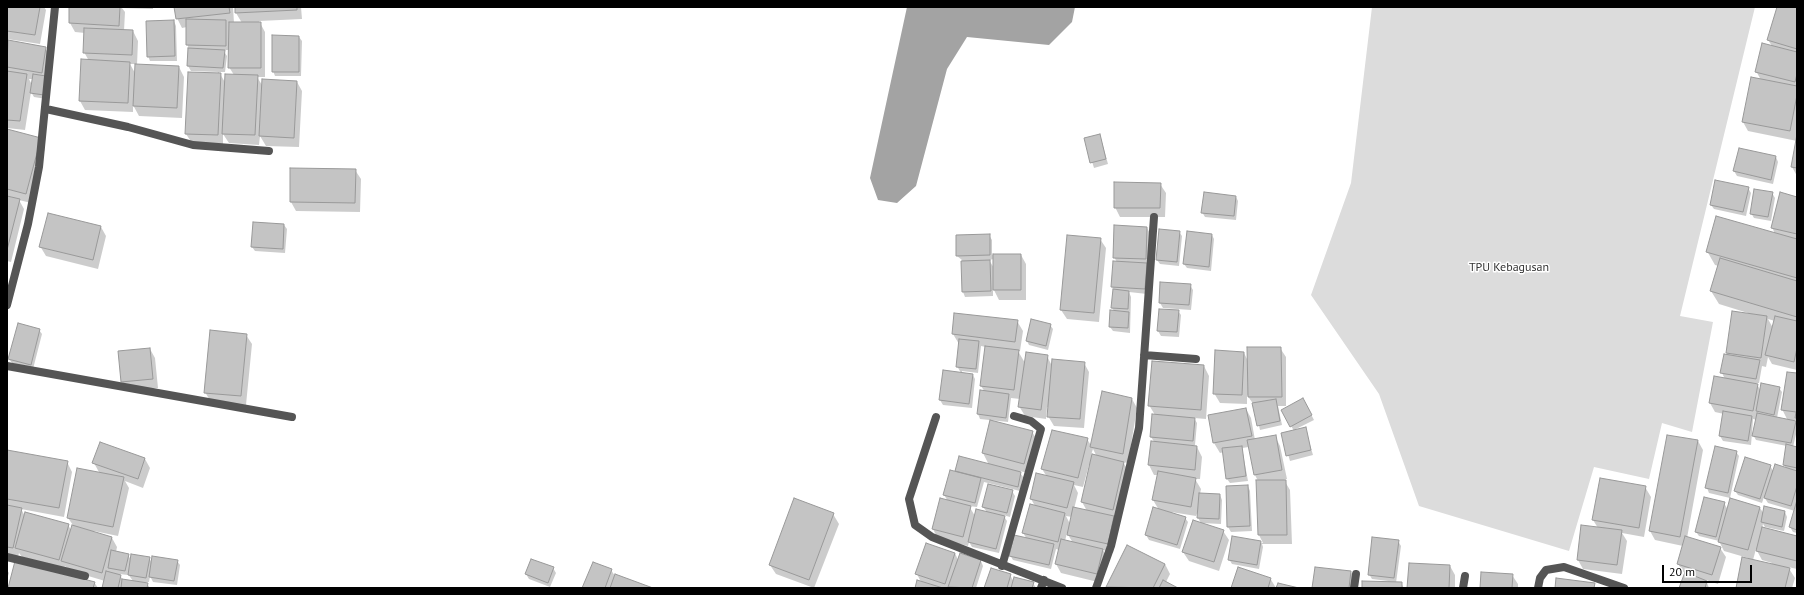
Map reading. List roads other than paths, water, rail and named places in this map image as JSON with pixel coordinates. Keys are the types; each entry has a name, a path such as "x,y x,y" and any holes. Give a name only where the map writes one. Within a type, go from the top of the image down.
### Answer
{"street":[{"path":"7,305 31,210 39,167 46,109 54,7"},
{"path":"46,109 128,127 193,145 269,151"},
{"path":"1096,588 1111,546 1130,473 1139,428 1154,217"},
{"path":"1144,355 1196,359"},
{"path":"7,366 292,417"},
{"path":"1002,566 1041,428 1031,421 1014,416"},
{"path":"936,417 909,499 915,525 932,537 1042,584 1062,588"},
{"path":"7,557 85,576"},
{"path":"1538,588 1540,578 1546,570 1564,567 1624,588"},
{"path":"1354,588 1356,574"},
{"path":"1463,588 1465,576"}],"park label":[{"name":"TPU Kebagusan","path":"1509,268"}]}
